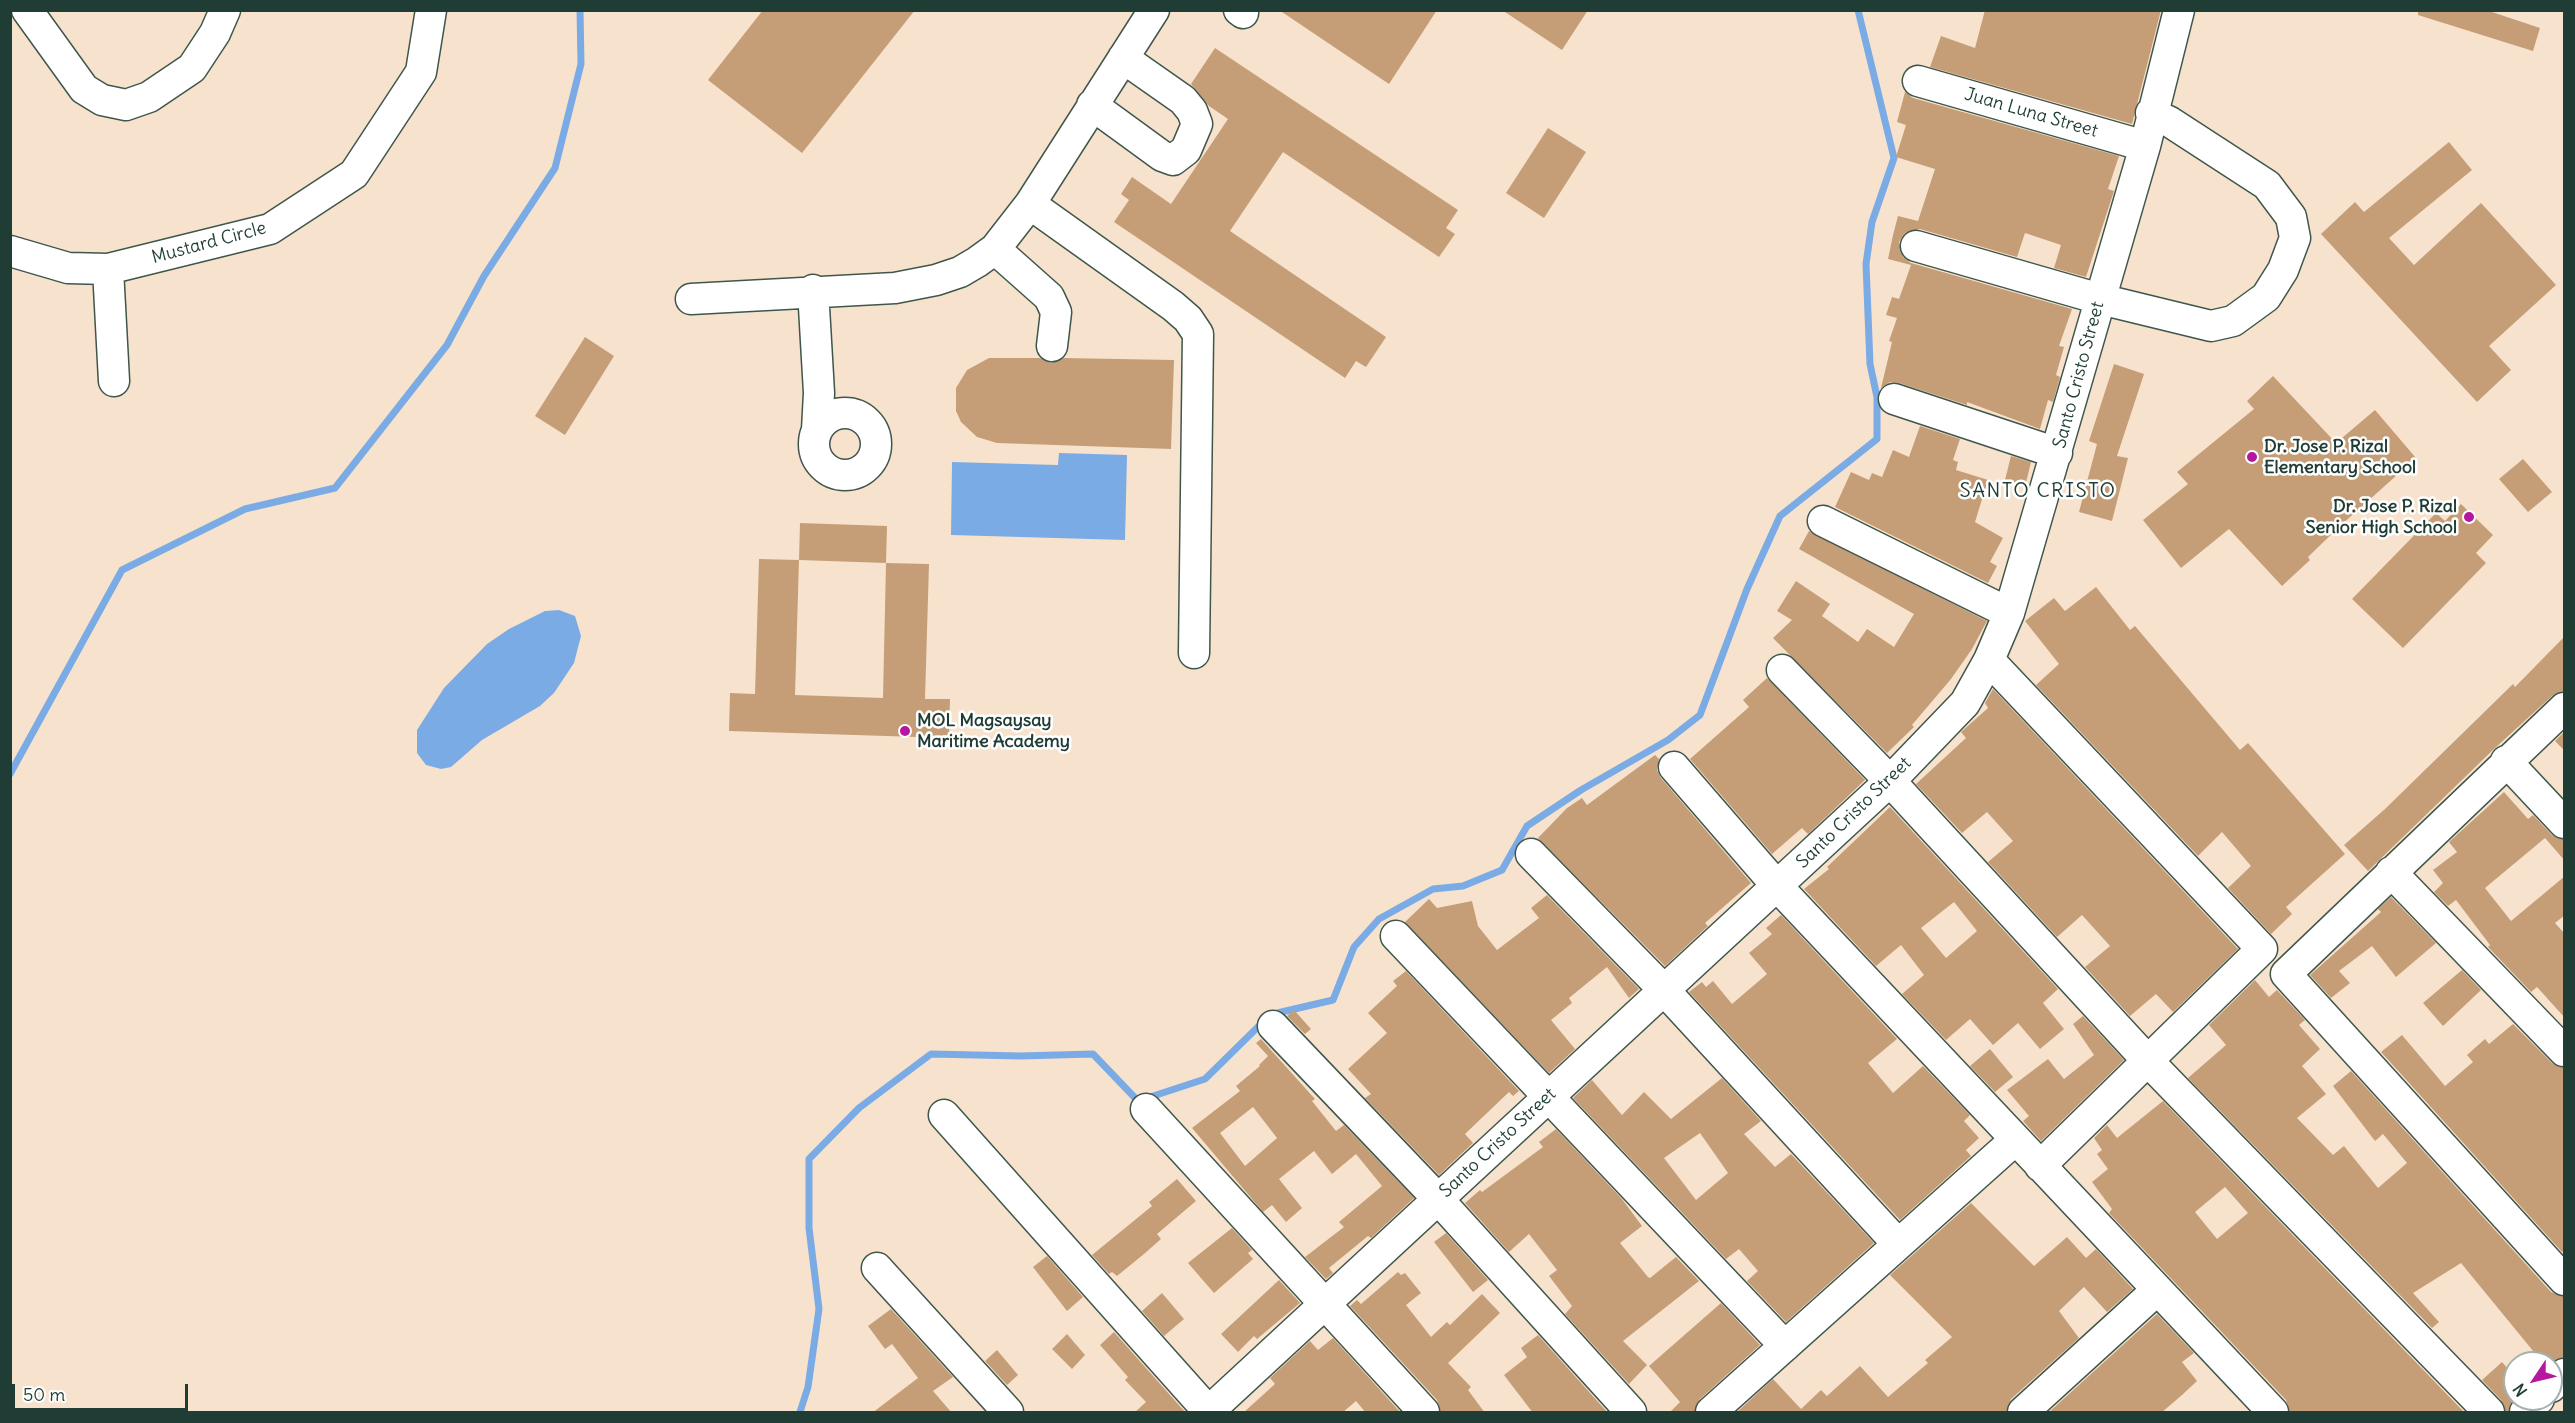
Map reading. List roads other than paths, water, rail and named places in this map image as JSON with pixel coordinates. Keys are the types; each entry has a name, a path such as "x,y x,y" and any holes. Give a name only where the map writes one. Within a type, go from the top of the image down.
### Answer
{"street":[{"path":"27,10 84,89 102,100 126,105 149,97 192,68 215,33 225,10"},
{"name":"Mustard Circle","path":"10,251 68,268 108,269 270,229 354,174 422,72 431,10"},
{"path":"691,299 813,290 895,288 936,280 960,272 995,249 1029,204 1154,10"},
{"name":"Santo Cristo Street","path":"1208,1412 1890,781 1965,703 1989,660 2009,613 2145,146 2151,113 2179,10"},
{"path":"1092,105 1162,156 1173,160 1186,150 1197,124 1192,111 1183,100 1123,58"},
{"name":"Juan Luna Street","path":"1918,81 2145,146"},
{"path":"1916,246 2100,299 2211,326 2233,321 2266,297 2283,270 2295,238 2291,217 2267,185 2170,122 2151,113"},
{"path":"1029,204 1173,306 1188,319 1198,334 1194,653"},
{"path":"995,249 1049,297 1056,312 1052,346"},
{"path":"108,269 114,381"},
{"path":"813,290 819,393 815,451 825,468 845,475 864,469 875,452 874,432 860,417 840,413 831,416 817,430"},
{"path":"819,393 840,413"},
{"path":"1894,399 2057,453"},
{"path":"1823,521 2009,613"},
{"path":"1989,660 2262,948 2040,1166"},
{"path":"1782,670 1890,781 2147,1060 2489,1413"},
{"path":"2565,708 2506,761 2286,974 2565,1280"},
{"path":"2506,761 2565,823"},
{"path":"1674,767 1777,886 2273,1413"},
{"path":"1531,854 1664,990 1898,1244"},
{"path":"2391,872 2565,1051"},
{"path":"1396,936 1785,1346"},
{"path":"1273,1026 1438,1199 1631,1413"},
{"path":"1146,1109 1424,1413"},
{"path":"944,1115 1208,1412"},
{"path":"1711,1413 2014,1140"},
{"path":"877,1268 1008,1413"},
{"path":"2043,1406 2157,1290"}],"water":[{"path":"1059,453 1127,455 1125,540 951,535 952,462 1058,465"},
{"path":"559,610 575,616 581,636 574,663 554,693 540,706 482,740 451,767 441,769 426,765 417,753 417,730 444,688 487,644 509,629 545,611"}],"waterway":[{"path":"10,774 122,570 245,509 335,488 447,345 484,276 555,168 581,64 580,10"},
{"path":"1273,1014 1333,1000 1354,947 1379,919 1433,889 1463,886 1502,870 1527,826 1581,790 1668,740 1700,715 1747,589 1780,516 1877,439 1877,397 1870,364 1866,264 1872,222 1894,158 1858,10"},
{"path":"800,1412 808,1387 819,1309 809,1228 809,1159 859,1108 931,1054 1020,1056 1093,1054 1138,1101 1205,1079 1264,1021"}],"place":[{"name":"Dr. Jose P. Rizal Elementary School","path":"2252,457"},
{"name":"Dr. Jose P. Rizal Senior High School","path":"2469,517"},
{"name":"MOL Magsaysay Maritime Academy","path":"905,731"}],"district":[{"name":"SANTO CRISTO","path":"2038,491"}]}
